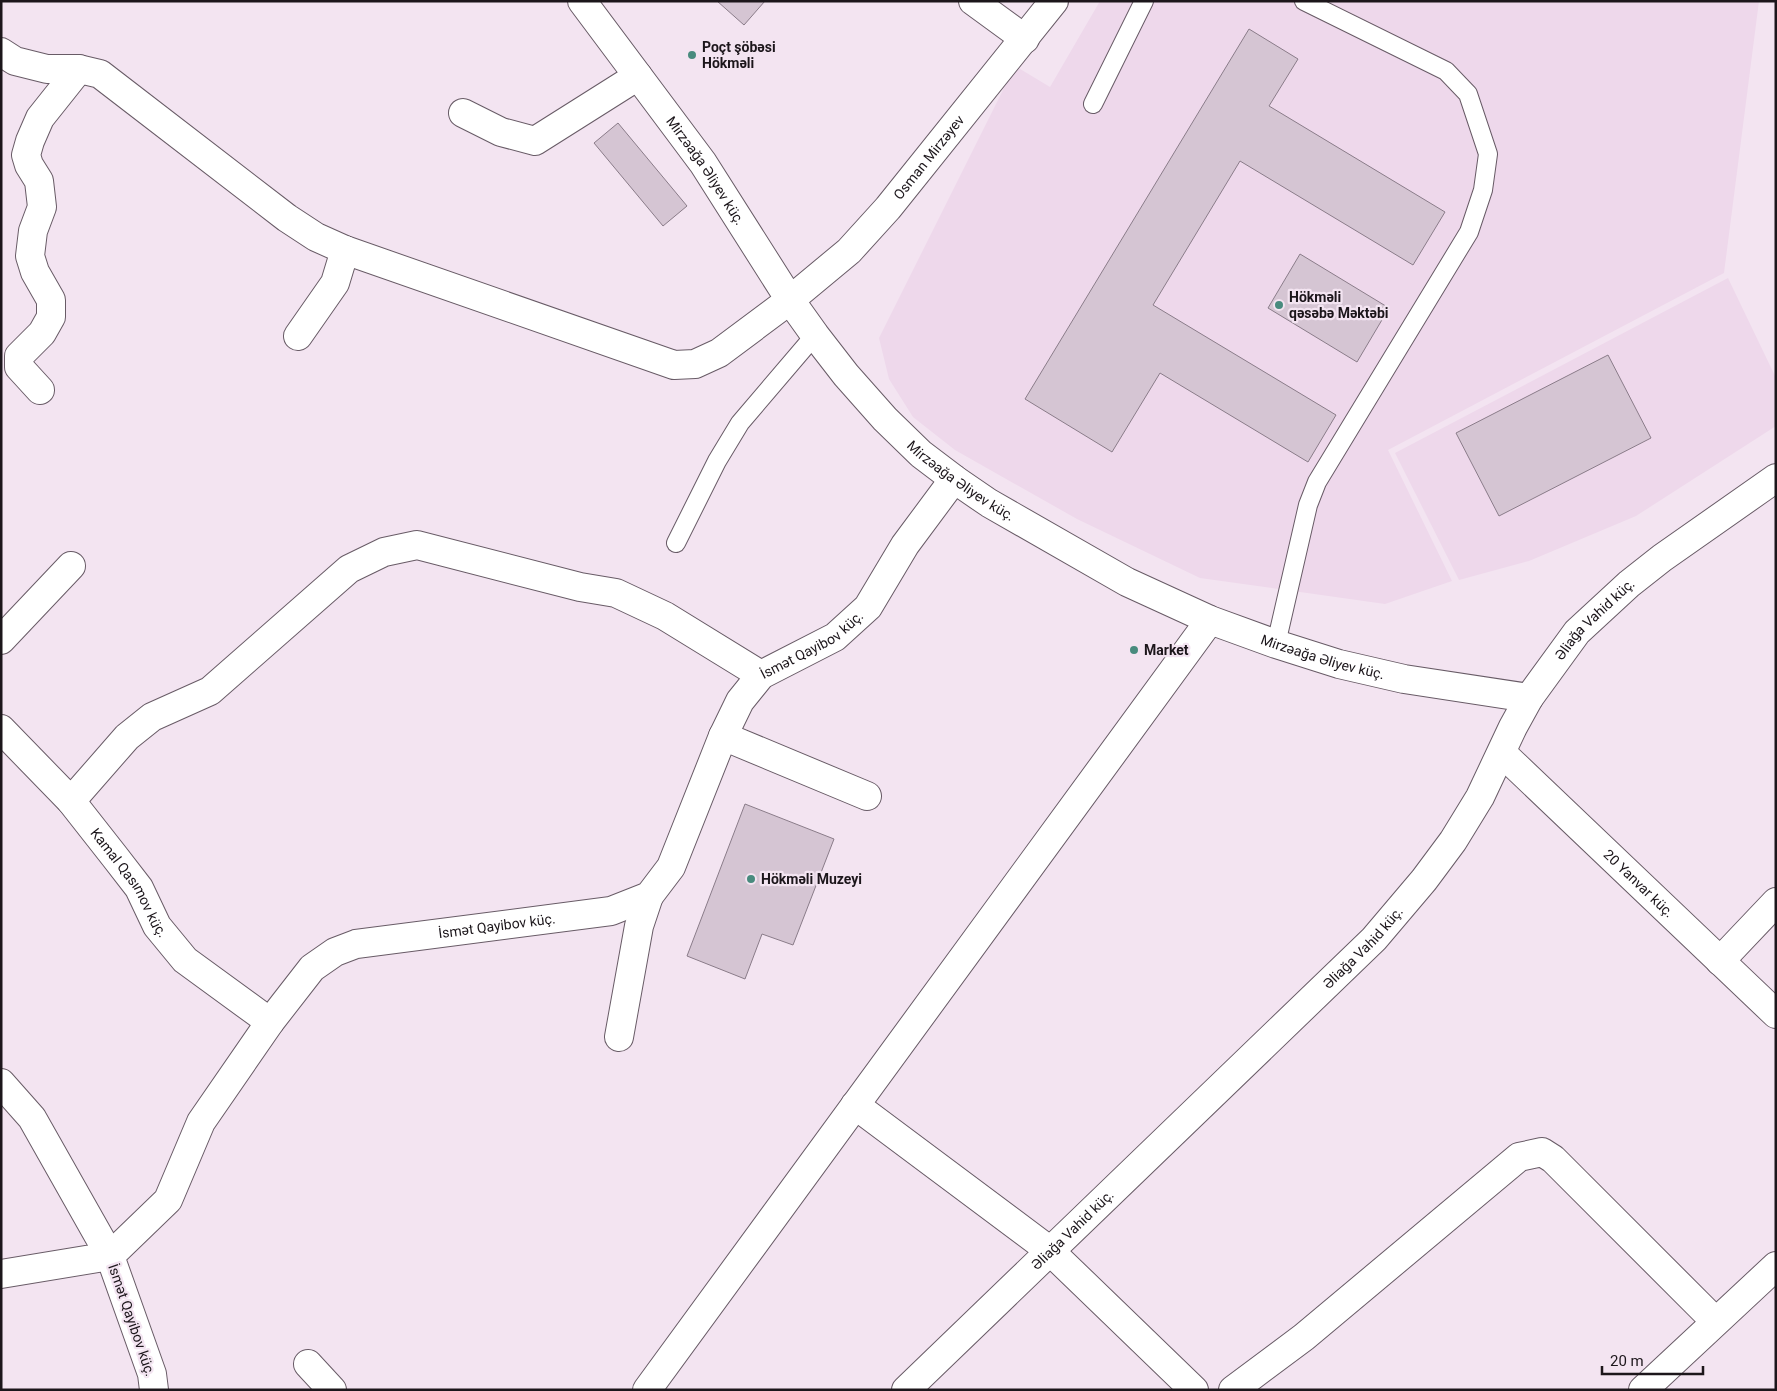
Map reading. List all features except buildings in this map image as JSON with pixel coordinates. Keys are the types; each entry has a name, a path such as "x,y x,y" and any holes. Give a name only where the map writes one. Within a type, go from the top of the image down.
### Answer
{"street":[{"path":"973,1 1024,39"},
{"name":"Osman Mirzəyev","path":"1,52 15,61 47,69 79,69 100,74 287,218 316,237 345,250 674,365 695,364 719,353 790,300 849,251 888,208 1054,1"},
{"name":"Mirzəağa Əliyev küç.","path":"588,3 638,76 703,163 815,336 885,419 921,454 954,479 989,503 1127,582 1210,620 1339,664 1404,679 1529,698"},
{"path":"40,390 20,367 19,356 42,333 52,317 51,300 35,272 30,256 33,231 42,207 40,181 29,165 26,155 40,118 79,69"},
{"path":"462,113 501,132 535,142 638,76"},
{"path":"298,336 335,283 345,250"},
{"name":"Əliağa Vahid küç.","path":"906,1390 1049,1250 1374,939 1424,880 1453,841 1480,797 1529,698 1577,632 1603,606 1662,558 1776,478"},
{"name":"İsmət Qayibov küç.","path":"154,1390 152,1374 110,1256 168,1200 185,1164 201,1122 270,1022 312,968 335,952 356,944 610,911 649,896 671,867 723,736 740,701 761,675 835,637 868,608 905,545 954,479"},
{"path":"71,801 127,737 152,717 210,691 349,569 384,552 417,545 580,587 616,593 665,616 761,675"},
{"path":"1,640 71,566"},
{"path":"647,1390 1210,620"},
{"name":"Kamal Qasımov küç.","path":"1,729 71,801 140,888 157,926 185,960 270,1022"},
{"path":"723,736 867,796"},
{"name":"20 Yanvar küç.","path":"1502,753 1776,1014"},
{"path":"619,1037 639,926 649,896"},
{"path":"1720,961 1776,902"},
{"path":"1,1083 32,1118 110,1256 1,1274"},
{"path":"855,1105 1049,1250 1194,1390"},
{"path":"1233,1390 1304,1337 1519,1157 1542,1152 1553,1159 1715,1321"},
{"path":"1643,1390 1776,1266"},
{"path":"308,1364 332,1390"}],"lane":[{"path":"1093,104 1144,1"},
{"path":"1276,644 1308,505 1317,482 1469,232 1483,190 1488,154 1468,94 1446,71 1304,1"},
{"path":"676,543 717,461 740,423 815,336"}],"shaded area":[{"name":"Hökməli qəsəbə Məktəbi","path":"1100,1 1759,1 1724,273 1388,450 1452,581 1385,604 1200,578 1077,519 955,450 913,417 889,379 879,338 1015,66 1050,87"},
{"path":"1728,278 1776,378 1776,426 1636,516 1529,561 1459,580 1395,453"}],"place":[{"name":"Poçt şöbəsi Hökməli","path":"692,55"},
{"name":"Hökməli qəsəbə Məktəbi","path":"1279,305"},
{"name":"Market","path":"1134,650"},
{"name":"Hökməli Muzeyi","path":"751,879"}]}
